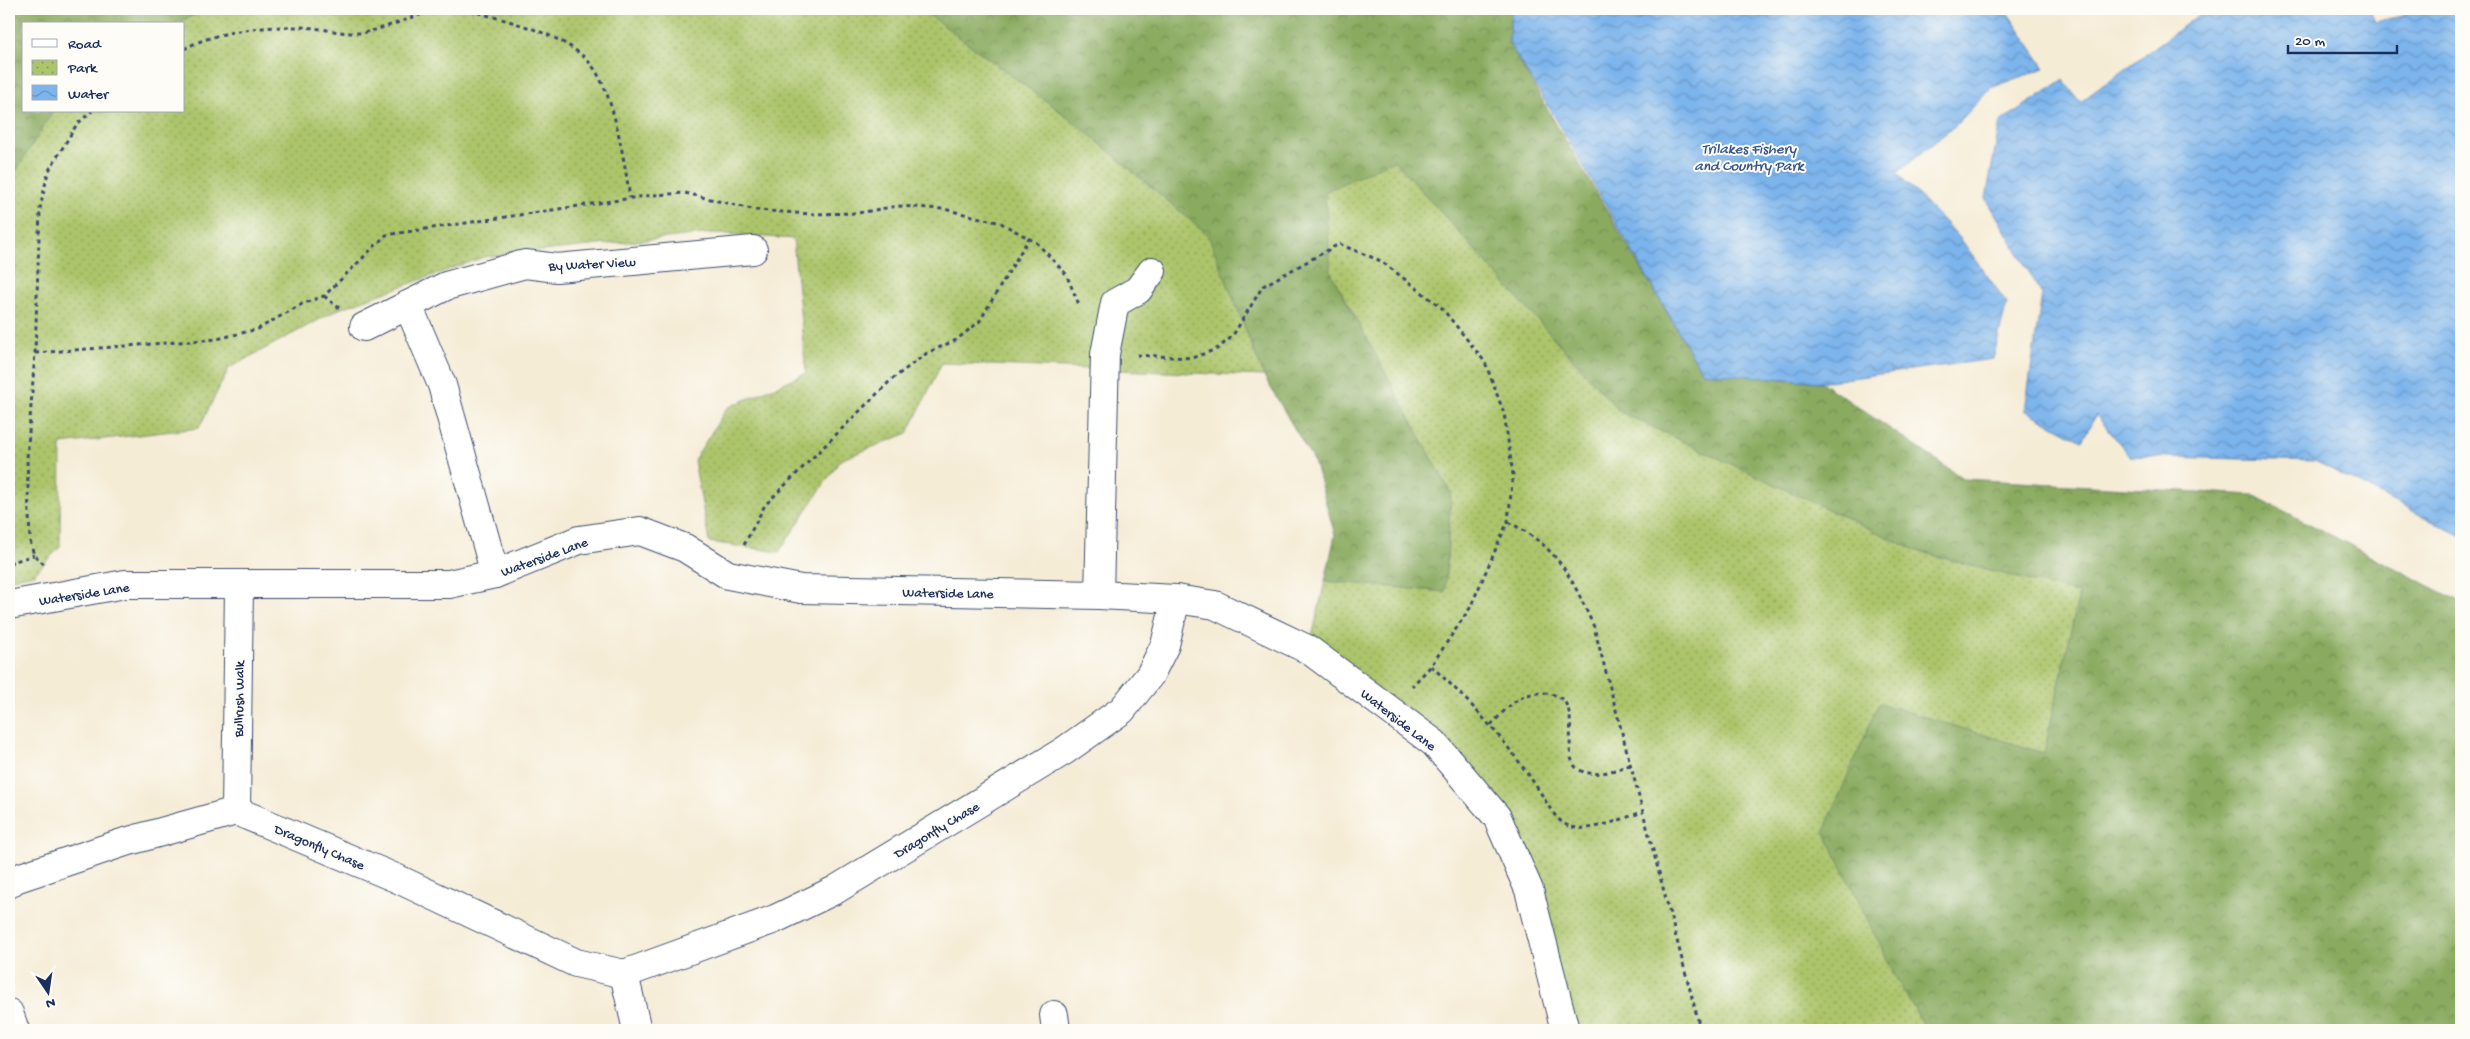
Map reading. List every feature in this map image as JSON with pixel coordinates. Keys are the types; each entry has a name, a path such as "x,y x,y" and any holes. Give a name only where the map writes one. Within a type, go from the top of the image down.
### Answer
{"street":[{"name":"By Water View","path":"364,327 446,286 525,264 557,268 754,250"},
{"path":"1099,595 1105,354 1115,303 1138,290 1152,272"},
{"path":"408,305 442,385 495,574"},
{"name":"Waterside Lane","path":"9,606 125,584 239,586 449,584 495,574 579,540 640,531 685,548 728,575 801,589 1099,595 1176,599 1215,605 1309,650 1434,743 1497,817 1528,890 1566,1030"},
{"name":"Bullrush Walk","path":"236,811 239,586"},
{"name":"Dragonfly Chase","path":"236,811 398,879 576,963 624,974 775,919 835,890 1064,751 1122,710 1150,675 1165,645 1176,599"},
{"path":"9,884 15,879 122,843 236,811"},
{"path":"624,974 637,1030"},
{"path":"9,1013 15,1030"}],"path":[{"path":"185,48 202,39 256,30 301,26 339,33 363,33 437,9"},
{"path":"463,9 509,21 560,41 588,61 601,83 618,128 630,198"},
{"path":"86,591 43,564 34,554 30,541 27,459 35,353 40,209 48,172 77,124 91,112"},
{"path":"728,575 765,505 891,380 927,353 956,340 979,322 1029,238"},
{"path":"1105,354 1192,358 1217,349 1232,337 1264,286 1339,244 1381,261 1441,307 1485,362 1504,413 1513,475 1508,521 1470,608 1431,666 1390,710"},
{"path":"1508,521 1522,528 1550,550 1573,580 1594,626 1698,1020 1698,1030"},
{"path":"9,564 34,554"},
{"path":"1431,666 1471,702 1491,725 1521,763 1559,820 1569,826 1582,828 1643,812"},
{"path":"1491,725 1514,701 1526,695 1548,693 1559,699 1567,708 1572,723 1571,757 1573,764 1579,770 1592,774 1630,765"}],"green space":[{"path":"9,9 209,9 178,22 22,22 22,112 52,112 9,182"},
{"path":"209,9 921,9 1073,121 1208,235 1264,376 942,363 908,433 840,460 779,552 709,542 694,460 727,408 806,373 793,239 713,233 484,257 339,309 229,368 199,428 61,444 60,547 34,574 9,579 9,182 52,112 185,112 185,22 178,22"},
{"path":"921,9 1511,9 1509,44 1702,372 1821,382 1964,479 2253,495 2461,602 2461,1030 1927,1030 1898,982 1824,831 1879,702 2044,753 2079,594 1917,551 1620,412 1394,160 1331,273 1451,493 1445,592 1325,581 1335,535 1315,464 1264,376 1208,235 1073,121"},
{"path":"1394,160 1620,412 1917,551 2079,594 2044,753 1879,703 1824,831 1898,982 1927,1030 1565,1030 1497,817 1309,650 1325,581 1445,592 1451,493 1331,273 1325,192"}],"water":[{"name":"Trilakes Fishery and Country Park","path":"1511,9 2005,9 2045,68 1991,88 1957,124 1897,173 1960,238 2007,303 1993,359 1821,382 1702,372 1555,117 1509,44"},
{"path":"2207,9 2370,9 2375,22 2405,15 2404,9 2461,9 2461,536 2315,461 2130,456 2096,415 2082,441 2025,410 2042,294 1986,198 2000,122 2063,80 2080,102"}]}
